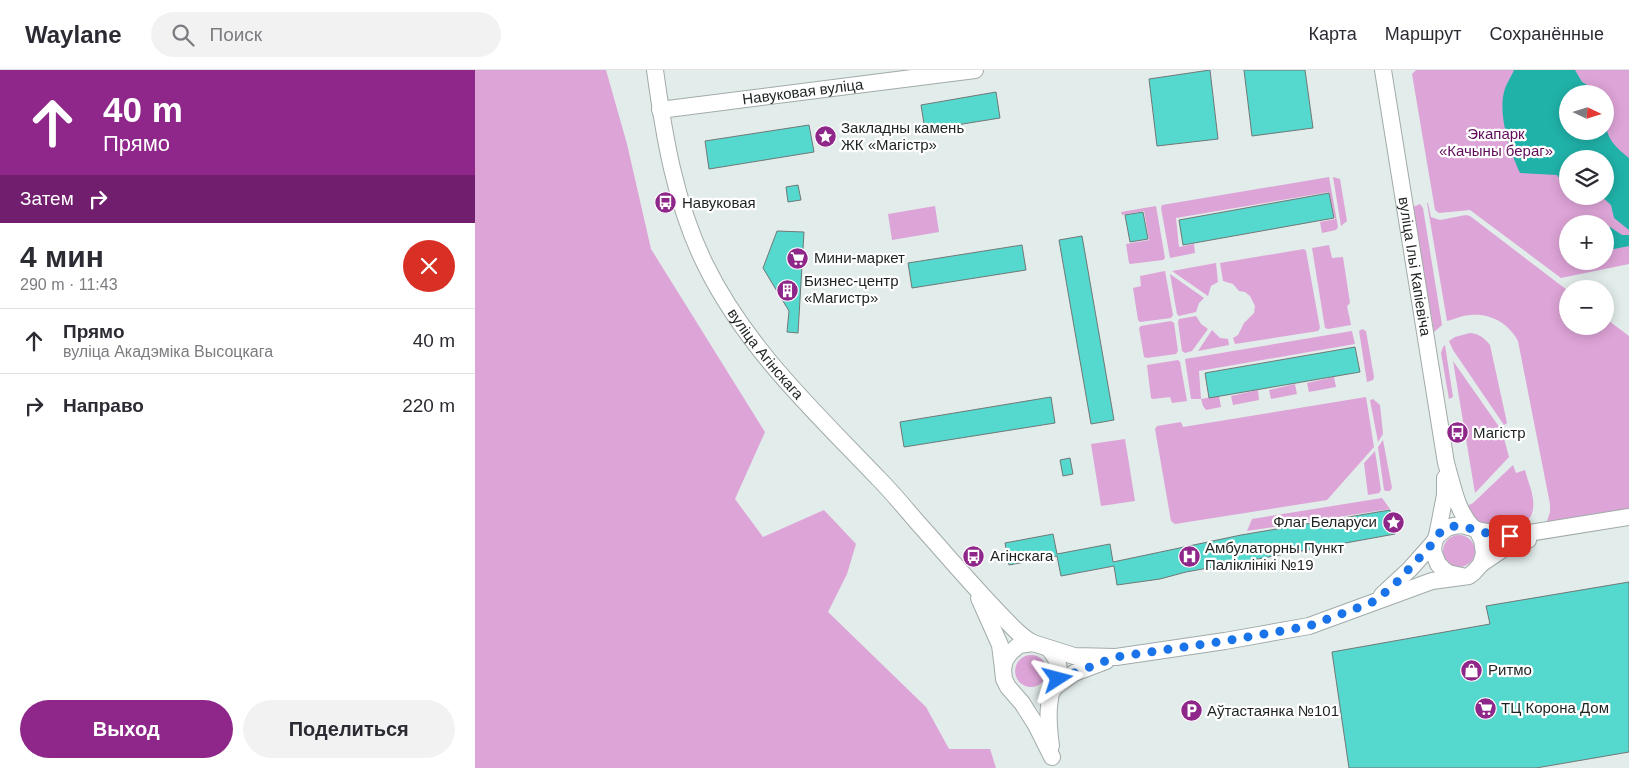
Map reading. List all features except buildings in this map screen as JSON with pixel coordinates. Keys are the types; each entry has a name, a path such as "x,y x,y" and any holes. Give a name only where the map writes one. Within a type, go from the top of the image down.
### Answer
{"street":[{"name":"вуліца Агінскага","path":"655,70 675,178 689,225 709,272 740,323 782,377 810,409 879,479 1019,634 1033,643"},
{"name":"Навуковая вуліца","path":"661,110 975,70"},
{"name":"вуліца Ільі Капіевіча","path":"1383,70 1446,463 1459,506 1465,519 1475,529"},
{"name":"вуліца Ільі Капіевіча","path":"1435,539 1445,495 1446,463"},
{"path":"1365,605 1375,601 1395,584 1447,528 1461,525 1510,536 1629,517"},
{"path":"1053,763 1036,725 1004,679 1003,669 1005,660 1019,645 1033,643 1074,656 1116,657 1309,626 1433,581 1469,576 1481,564 1506,547 1564,533 1580,525"},
{"path":"1475,529 1484,546 1481,564"},
{"path":"1435,539 1433,552 1439,564 1449,573 1462,576"},
{"name":"вуліца Агінскага","path":"973,584 1000,645 1003,669"},
{"path":"1049,649 1055,656 1059,668 1058,679 1053,690 1049,720 1053,763"},
{"path":"1015,694 1022,698 1040,698 1074,673 1116,657"}],"green space":[{"path":"475,70 606,70 627,144 651,249 765,432 735,499 763,537 824,510 856,544 847,574 828,612 926,707 949,749 990,749 996,768 475,768"},
{"name":"Экапарк «Качыны бераг»","path":"1416,70 1629,70 1629,264 1614,267 1614,215 1559,215 1559,270 1600,270 1561,278 1470,210 1439,213 1435,210 1412,74"},
{"path":"1329,177 1338,227 1336,230 1322,233 1320,222 1335,219 1329,192 1176,218 1179,247 1194,244 1195,253 1170,258 1162,205"},
{"path":"1333,177 1340,179 1347,221 1341,226"},
{"path":"1427,203 1431,217 1440,220 1466,215 1470,216 1559,284 1559,335 1614,335 1614,325 1629,336 1629,510 1549,523 1547,521 1550,504 1518,341 1510,329 1499,321 1486,316 1468,315 1447,321"},
{"path":"1420,204 1423,208 1442,325 1434,332 1413,207"},
{"path":"935,206 939,232 892,240 888,214"},
{"path":"1156,206 1165,258 1163,260 1130,264 1126,244 1149,240 1144,211 1122,215 1121,212"},
{"path":"1329,245 1332,258 1343,257 1350,303 1347,306 1351,325 1328,329 1325,328 1312,248"},
{"path":"1304,249 1306,251 1320,328 1318,331 1235,344 1233,338 1238,335 1244,323 1254,313 1255,306 1250,296 1245,292 1239,291 1233,284 1223,281 1220,263"},
{"path":"1216,263 1218,282 1211,286 1208,296 1172,271"},
{"path":"1165,271 1173,315 1171,318 1140,322 1138,320 1133,288 1141,286 1140,276"},
{"path":"1170,274 1204,298 1199,303 1196,312 1179,316 1177,314"},
{"path":"1196,316 1201,324 1208,329 1192,351 1185,353 1182,351 1178,322 1179,319"},
{"path":"1171,321 1174,323 1178,351 1176,354 1144,357 1139,328 1141,326"},
{"path":"1362,329 1366,331 1374,377 1373,380 1367,382 1359,331"},
{"path":"1212,330 1220,338 1228,339 1229,345 1198,351"},
{"path":"1352,331 1355,344 1199,371 1201,399 1191,399 1185,359"},
{"path":"1470,333 1477,334 1490,345 1507,423 1504,425 1453,350 1449,341 1455,337"},
{"path":"1445,345 1453,397 1449,399 1441,353"},
{"path":"1178,360 1180,362 1187,401 1172,403 1170,397 1151,398 1147,365"},
{"path":"1453,361 1502,431 1509,457 1475,493"},
{"path":"1334,377 1336,387 1309,392 1307,383"},
{"path":"1295,384 1297,394 1271,399 1269,390"},
{"path":"1258,390 1259,400 1233,405 1231,396"},
{"path":"1219,396 1221,407 1206,410 1201,399"},
{"path":"1366,397 1374,447 1327,500 1175,524 1171,521 1155,429 1157,426 1181,422 1183,427"},
{"path":"1373,399 1380,405 1383,434 1378,442 1370,400"},
{"path":"1125,439 1135,501 1101,506 1091,444"},
{"path":"1383,440 1392,488 1390,491 1384,490 1378,447"},
{"path":"1375,451 1381,490 1379,493 1368,495 1364,463"},
{"path":"1513,465 1516,473 1525,470 1533,499 1533,509 1530,518 1523,525 1504,529 1483,525 1474,520 1468,514 1465,507 1473,503"},
{"path":"1382,498 1390,509 1247,531 1252,519"},
{"path":"1459,535 1465,536 1470,540 1474,545 1474,557 1470,562 1465,566 1459,567 1453,566 1448,562 1444,557 1443,551 1444,545 1448,540 1453,536"},
{"path":"1031,655 1037,656 1042,660 1046,665 1046,677 1042,682 1037,686 1031,687 1025,686 1020,682 1016,677 1015,671 1016,665 1020,660 1025,656"}],"water":[{"path":"1514,70 1575,70 1582,82 1587,85 1559,85 1559,140 1611,140 1629,158 1629,230 1614,218 1611,205 1614,205 1614,150 1559,150 1559,178 1557,175 1520,173 1512,154 1504,122 1503,101 1507,83"},
{"path":"1614,230 1622,235 1629,235 1629,246 1614,249"}],"place":[{"name":"Закладны камень ЖК «Магістр»","path":"825,137"},
{"name":"Навуковая","path":"666,203"},
{"name":"Мини-маркет","path":"798,258"},
{"name":"Бизнес-центр «Магистр»","path":"788,290"},
{"name":"Магістр","path":"1457,433"},
{"name":"Флаг Беларуси","path":"1393,522"},
{"name":"Агінскага","path":"974,556"},
{"name":"Амбулаторны Пункт Паліклінікі №19","path":"1189,557"},
{"name":"Ритмо","path":"1472,670"},
{"name":"ТЦ Корона Дом","path":"1485,708"},
{"name":"Аўтастаянка №101","path":"1191,711"}],"route":[{"path":"1058,679 1055,687 1074,673 1116,657 1309,626 1365,605 1375,601 1384,594 1410,569 1437,536 1453,526 1461,525 1510,536"}]}
